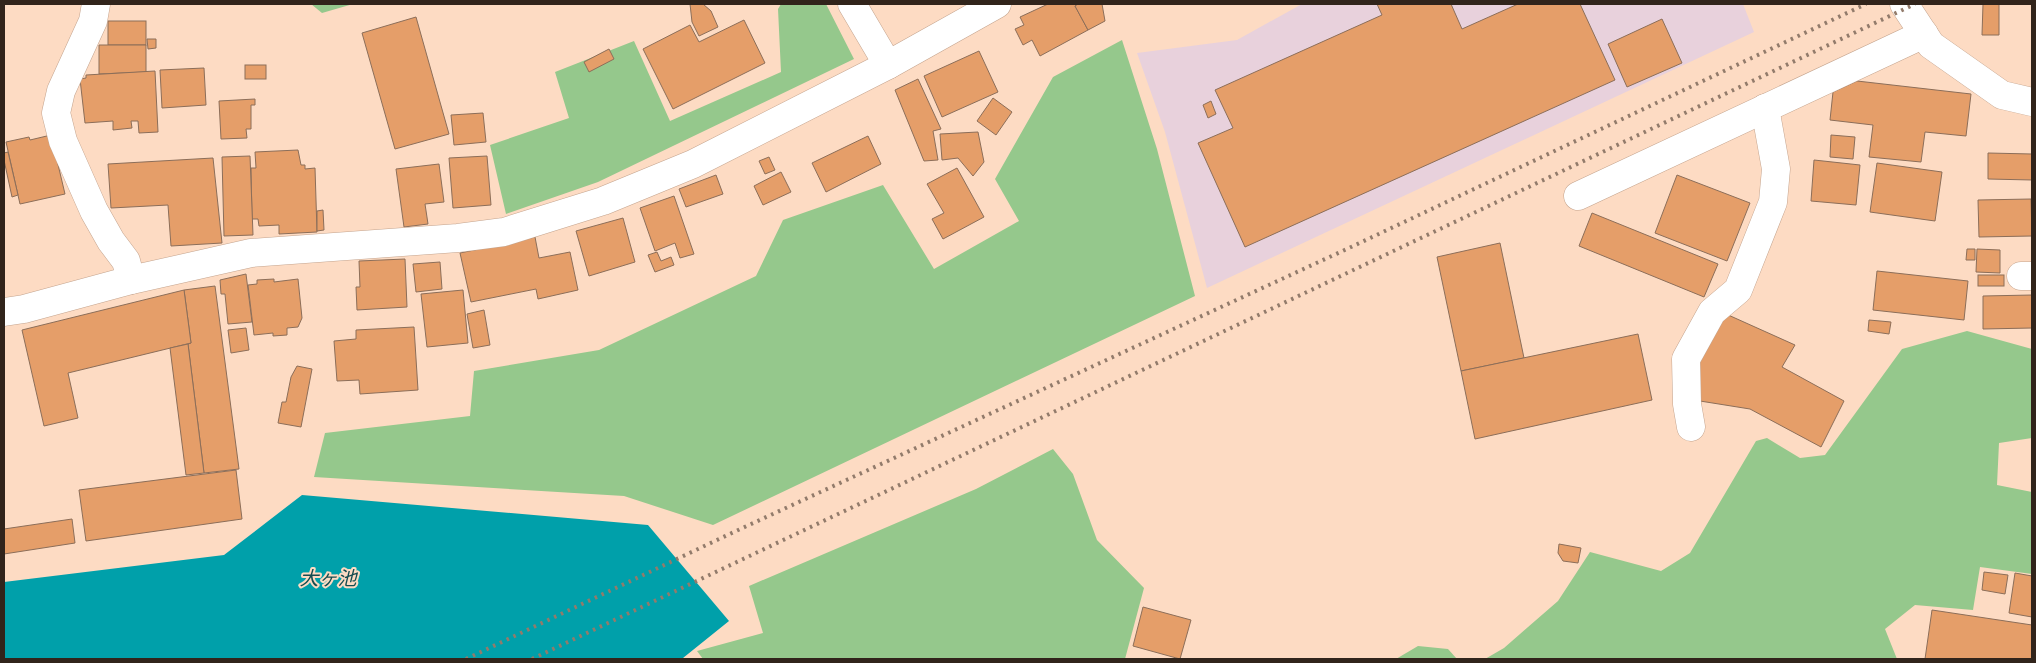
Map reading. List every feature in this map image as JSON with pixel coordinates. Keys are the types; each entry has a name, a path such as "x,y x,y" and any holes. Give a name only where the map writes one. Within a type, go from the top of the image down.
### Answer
{"street":[{"path":"96,4 93,21 61,91 56,113 63,141 90,202 111,241 126,261 131,280"},
{"path":"852,4 888,65"},
{"path":"4,312 24,309 131,280 250,253 458,238 504,232 603,201 694,164 888,65 997,4"},
{"path":"1904,4 1931,44 2002,95 2032,102"},
{"path":"1578,196 1924,34"},
{"path":"1691,427 1687,404 1686,359 1712,312 1738,290 1773,202 1776,169 1765,108"}],"shaded area":[{"path":"1302,4 1743,4 1754,32 1207,288 1165,132 1137,53 1237,40"}],"green space":[{"path":"311,4 353,4 322,13"},
{"path":"781,4 826,4 854,59 598,182 506,214 490,145 569,118 555,72 634,41 670,121 781,72 778,9"},
{"path":"1122,40 1157,149 1195,296 713,525 624,496 314,477 325,433 470,416 474,371 599,350 756,276 783,220 883,185 934,269 1019,221 995,179 1053,77"},
{"path":"1967,331 2032,349 2032,438 1999,443 1997,485 2032,492 2032,574 1980,567 1973,610 1915,605 1885,629 1897,659 1485,659 1504,648 1558,601 1590,552 1661,571 1690,553 1756,441 1767,438 1800,458 1825,455 1902,349"},
{"path":"1053,449 1073,474 1097,540 1144,588 1125,659 703,659 697,651 763,633 749,586 976,489"},
{"path":"1418,646 1448,649 1457,659 1396,659"}],"water":[{"name":"大ヶ池","path":"302,495 648,525 729,621 683,659 4,659 4,582 224,555"}],"building":[{"path":"690,4 703,4 711,11 718,27 699,36 692,22"},
{"path":"1048,4 1078,4 1075,6 1088,30 1040,56 1032,40 1023,45 1015,29 1024,25 1020,17"},
{"path":"1078,4 1102,4 1105,21 1088,30 1075,6"},
{"path":"1377,4 1451,4 1462,29 1518,4 1580,4 1615,80 1245,247 1198,143 1233,128 1215,90 1382,15"},
{"path":"1983,4 1999,4 1999,35 1982,35"},
{"path":"416,17 449,134 395,149 362,33"},
{"path":"1662,19 1682,63 1627,87 1608,44"},
{"path":"744,20 765,63 673,109 643,49 690,25 699,42"},
{"path":"108,21 146,21 146,45 108,45"},
{"path":"147,39 156,39 156,48 148,49"},
{"path":"99,45 146,45 146,72 99,74"},
{"path":"609,49 614,59 589,72 584,62"},
{"path":"979,51 998,92 942,117 924,76"},
{"path":"245,65 266,65 266,79 245,79"},
{"path":"204,68 206,105 162,108 160,70"},
{"path":"155,71 158,132 139,133 138,121 131,121 132,128 113,130 113,121 85,123 80,79 86,78 86,75"},
{"path":"918,79 941,129 933,131 938,160 924,161 895,90"},
{"path":"1857,81 1971,94 1966,136 1925,132 1921,162 1869,157 1873,125 1830,120 1833,92"},
{"path":"993,98 1012,112 996,135 977,121"},
{"path":"255,99 255,105 251,105 251,129 246,129 247,138 221,139 219,101"},
{"path":"1211,101 1216,114 1208,118 1203,105"},
{"path":"483,113 486,142 454,145 451,115"},
{"path":"978,132 984,162 973,176 958,158 942,160 940,134"},
{"path":"51,135 65,194 20,204 6,142 29,137 30,140"},
{"path":"1831,135 1855,137 1853,159 1830,157"},
{"path":"868,136 881,164 826,192 812,163"},
{"path":"298,150 301,165 305,165 305,169 315,168 317,232 279,234 279,225 259,226 258,219 252,219 251,168 256,168 255,152"},
{"path":"8,152 18,195 12,197 4,160 4,153"},
{"path":"1988,153 2032,154 2032,180 1988,179"},
{"path":"250,156 253,235 224,236 222,157"},
{"path":"487,156 491,205 453,208 449,158"},
{"path":"769,157 775,170 765,174 759,161"},
{"path":"213,158 222,243 171,246 168,205 111,208 108,164"},
{"path":"1814,160 1860,165 1856,205 1811,201"},
{"path":"1877,163 1942,172 1935,221 1870,212"},
{"path":"439,164 444,202 425,204 428,224 404,227 396,169"},
{"path":"957,168 984,217 943,239 932,219 944,213 927,184"},
{"path":"781,172 791,192 763,205 754,186"},
{"path":"716,175 723,194 686,207 679,189"},
{"path":"1677,175 1750,203 1727,261 1655,233"},
{"path":"674,196 694,254 680,258 675,243 655,251 640,208"},
{"path":"2031,199 2032,236 1979,237 1978,200"},
{"path":"323,210 324,230 317,231 317,211"},
{"path":"1592,213 1718,264 1704,297 1579,246"},
{"path":"623,218 635,262 589,276 576,231"},
{"path":"535,237 539,258 570,252 578,290 538,299 536,289 471,302 460,253"},
{"path":"1500,243 1524,358 1461,371 1437,257"},
{"path":"1967,249 1975,249 1975,260 1966,260"},
{"path":"1977,249 2000,250 2000,273 1976,272"},
{"path":"657,252 661,261 671,257 674,265 655,272 648,255"},
{"path":"405,259 407,307 357,310 356,287 360,287 359,261"},
{"path":"440,262 442,289 416,292 413,264"},
{"path":"1877,271 1968,281 1964,320 1873,310"},
{"path":"246,274 252,322 228,324 225,294 221,294 220,280"},
{"path":"1978,275 2004,275 2004,286 1978,286"},
{"path":"274,279 274,282 298,279 302,318 298,327 287,328 287,335 273,336 273,333 254,335 248,285 257,284 257,280"},
{"path":"215,286 239,469 204,473 188,344 191,343 184,290"},
{"path":"184,290 191,343 68,373 78,418 44,426 22,330"},
{"path":"463,290 468,343 427,347 421,294"},
{"path":"2032,295 2032,328 1983,329 1983,296"},
{"path":"484,310 490,345 473,348 467,314"},
{"path":"1726,314 1795,345 1782,367 1844,401 1821,447 1750,409 1700,401 1695,362"},
{"path":"1869,320 1891,322 1889,334 1868,331"},
{"path":"414,327 418,390 360,394 359,380 337,381 334,341 356,339 356,330"},
{"path":"246,328 249,350 231,353 228,330"},
{"path":"1638,334 1652,400 1475,439 1461,371"},
{"path":"188,344 204,473 186,475 170,348"},
{"path":"297,366 312,369 301,427 278,423 282,402 286,402 291,377"},
{"path":"236,470 242,519 86,541 79,490"},
{"path":"72,519 75,543 4,554 4,529"},
{"path":"1559,544 1581,548 1578,563 1563,561 1558,553"},
{"path":"1984,572 2008,575 2005,594 1982,590"},
{"path":"2015,573 2032,576 2032,617 2009,613"},
{"path":"1143,607 1191,620 1180,659 1133,646"},
{"path":"1932,610 2032,625 2032,659 1925,659"}],"railway":[{"path":"466,659 736,531 1349,248 1866,4"},
{"path":"532,659 1915,4"}]}
